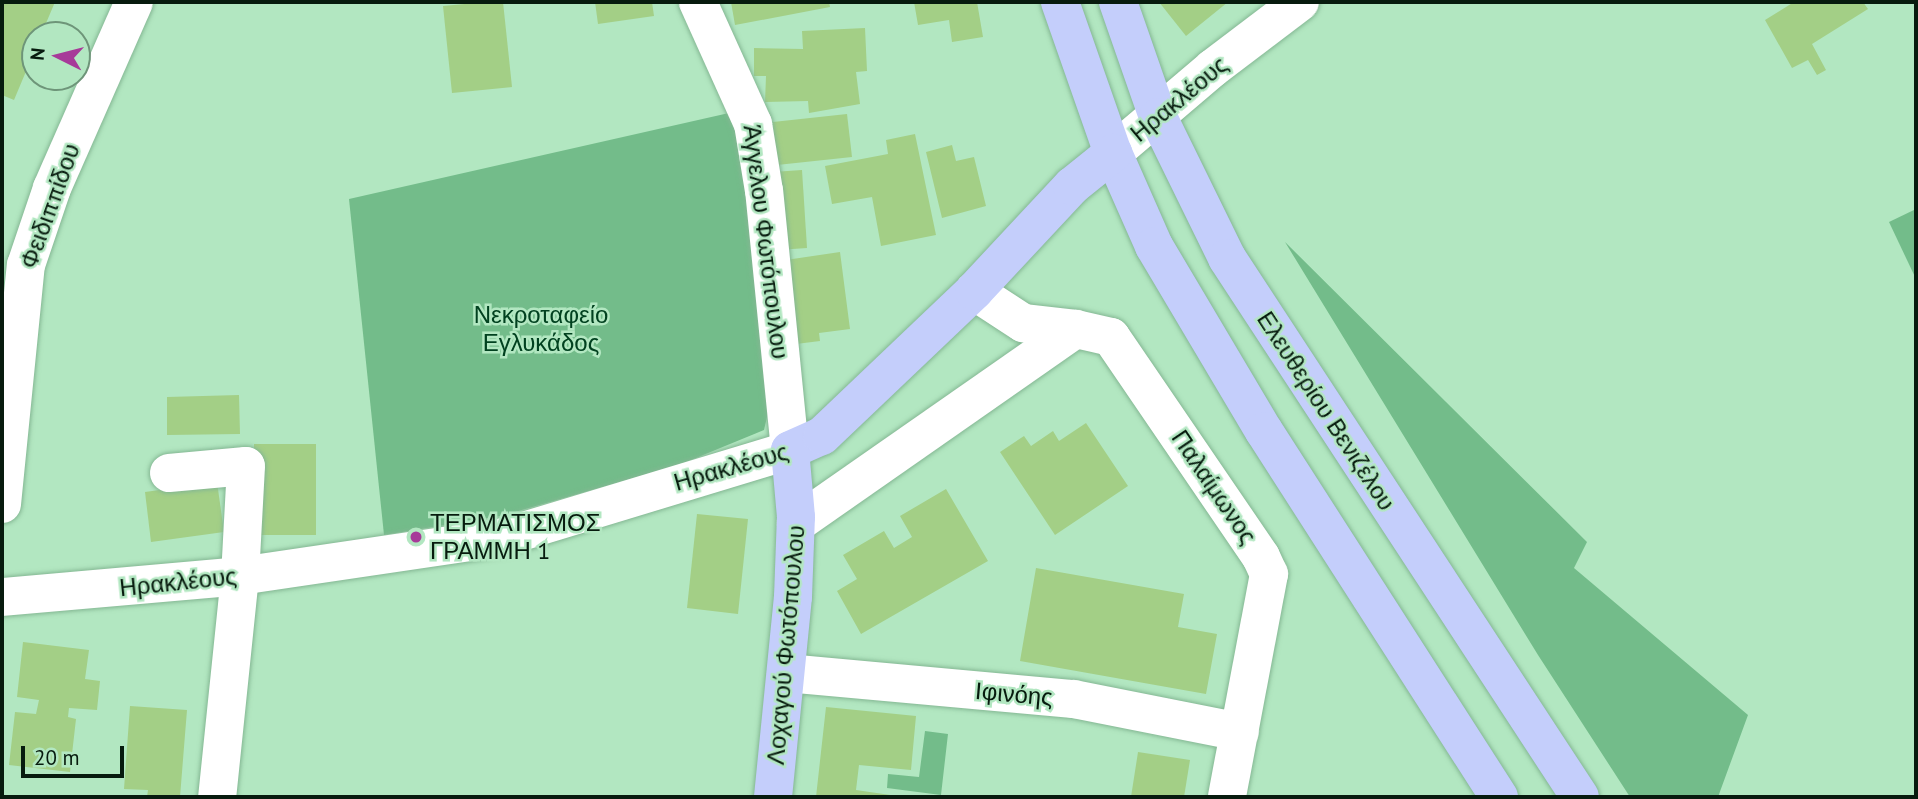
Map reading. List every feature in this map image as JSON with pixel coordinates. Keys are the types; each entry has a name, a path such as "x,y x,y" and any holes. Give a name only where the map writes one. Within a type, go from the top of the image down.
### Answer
{"main road":[{"path":"1060,2 1132,203 1189,308 1264,431 1499,797"},
{"name":"Ελευθερίου Βενιζέλου","path":"1118,2 1158,117 1227,258 1580,797"},
{"name":"Ηρακλέους","path":"790,450 822,436 974,291 1072,186 1112,153"},
{"name":"Λοχαγού Φωτόπουλου","path":"773,797 786,673 796,524 790,450"}],"street":[{"name":"Φειδιππίδου","path":"2,504 20,299 28,258 52,188 134,2"},
{"name":"Άγγελου Φωτόπουλου","path":"698,2 753,124 765,203 790,450"},
{"name":"Ηρακλέους","path":"1112,153 1213,68 1300,2"},
{"name":"Παλαίμωνος","path":"974,291 1023,323 1076,329 1111,337 1248,536 1269,574 1227,797"},
{"path":"796,524 1076,329"},
{"name":"Ηρακλέους","path":"2,597 240,576 504,537 790,450"},
{"path":"169,473 246,466 240,576 217,797"},
{"name":"Ιφινόης","path":"786,673 1074,699 1240,732"}],"green space":[{"name":"Νεκροταφείο Εγλυκάδος","path":"729,113 746,162 770,404 764,430 679,465 501,516 384,535 349,199"},
{"path":"1916,209 1916,279 1889,222"},
{"path":"1285,242 1587,542 1574,568 1748,715 1718,797 1630,797 1538,655"},
{"path":"925,731 948,734 941,795 887,788 888,774 919,777"}],"building":[{"path":"2,2 55,2 47,21 21,21 21,83 14,100 2,95"},
{"path":"503,2 512,87 452,93 443,6"},
{"path":"595,2 652,2 654,16 598,24"},
{"path":"731,2 829,2 830,7 735,25"},
{"path":"914,2 977,2 983,37 952,42 949,20 918,25"},
{"path":"1159,2 1228,2 1186,36"},
{"path":"1794,2 1863,2 1868,9 1812,44 1826,70 1817,75 1808,60 1792,68 1765,20"},
{"path":"865,28 867,71 856,72 860,104 809,113 808,101 765,102 766,76 754,76 754,48 803,49 802,31"},
{"path":"847,114 852,157 777,165 773,122"},
{"path":"915,134 936,235 881,246 872,197 832,204 825,166 888,154 886,140"},
{"path":"952,145 956,161 974,157 986,206 942,218 926,152"},
{"path":"802,170 807,248 778,250 773,172"},
{"path":"840,252 850,329 819,333 820,341 788,345 779,261"},
{"path":"239,395 240,434 167,435 167,397"},
{"path":"1086,423 1128,486 1055,535 1000,452 1024,436 1031,446 1053,431 1059,441"},
{"path":"254,444 316,444 316,535 254,535"},
{"path":"217,482 224,532 151,542 145,492"},
{"path":"946,489 988,561 861,634 837,591 857,579 843,555 884,531 894,548 912,537 900,516"},
{"path":"697,514 748,519 738,614 687,608"},
{"path":"1036,568 1184,594 1178,627 1217,634 1206,694 1020,661"},
{"path":"23,642 89,650 85,679 100,681 97,710 69,708 68,717 76,719 70,772 9,765 15,712 36,714 39,700 17,697"},
{"path":"130,706 187,710 180,797 147,797 148,790 124,789"},
{"path":"826,707 916,716 911,770 859,765 856,790 904,797 816,797"},
{"path":"1138,752 1190,760 1184,797 1131,797"}],"place":[{"name":"ΤΕΡΜΑΤΙΣΜΟΣ ΓΡΑΜΜΗ 1","path":"416,537"}]}
